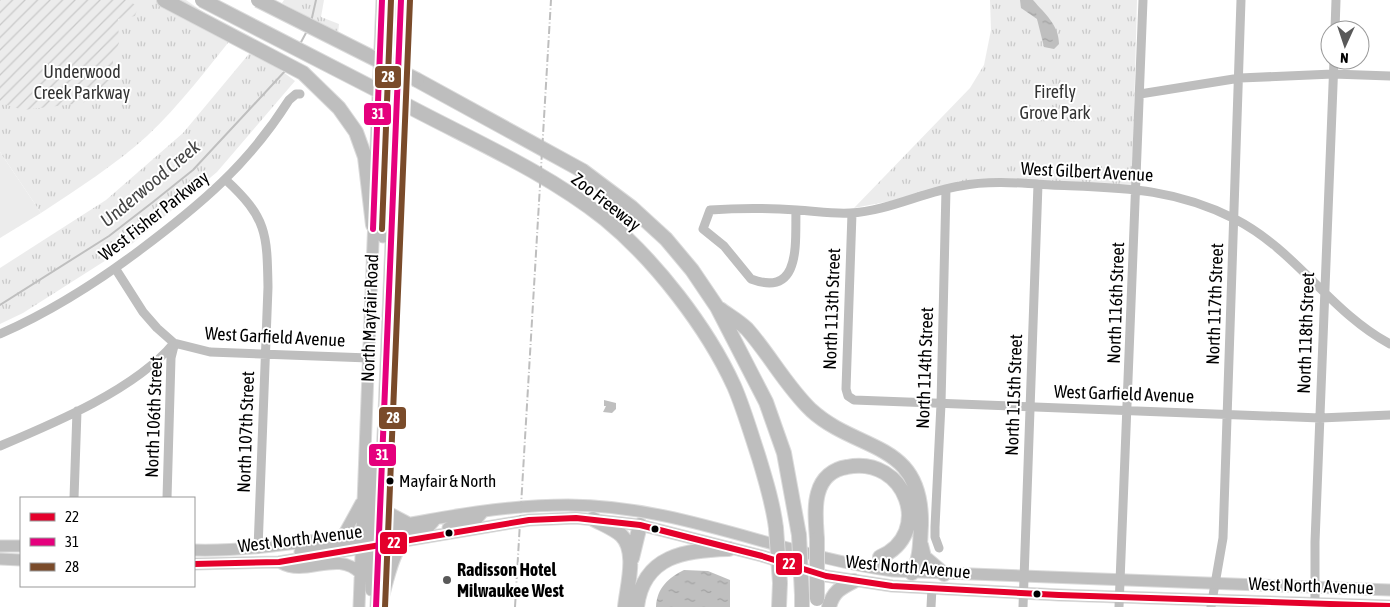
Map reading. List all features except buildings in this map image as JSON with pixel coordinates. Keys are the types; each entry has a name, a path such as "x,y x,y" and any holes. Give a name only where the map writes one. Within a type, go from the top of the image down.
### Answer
{"highway":[{"path":"164,0 303,73 339,108 356,132 365,158 373,225"},
{"name":"Zoo Freeway","path":"202,0 530,169 605,219 631,243 675,291 718,355 734,388 750,428 776,528 780,582 779,607"},
{"name":"Zoo Freeway","path":"258,0 416,80 583,171 631,207 666,239 692,270 717,307 766,402 779,433 791,483 799,534 802,601"},
{"path":"717,307 746,328 786,382 816,414 886,453 904,467 919,493 920,542 917,562 912,573"},
{"path":"821,604 817,539 817,494 828,476 838,468 855,465 872,466 889,473 900,485 908,507 909,519 904,536 898,545 880,557"},
{"path":"593,519 616,532 626,541 630,552 625,607"},
{"path":"628,578 640,526"},
{"path":"920,542 924,557 944,574"},
{"path":"637,607 640,590 653,571 664,561 688,551 729,549"},
{"path":"821,604 833,595 838,588 854,581"}],"main road":[{"name":"North Mayfair Road","path":"376,607 371,538 364,495 382,0"},
{"path":"393,0 391,34 393,42 400,46"},
{"name":"North Mayfair Road","path":"359,607 361,574 382,500 401,0"},
{"path":"375,162 384,224 381,296 382,301 388,307"},
{"path":"366,446 373,476 370,607"},
{"path":"344,534 355,518 364,495"},
{"path":"382,500 388,512 407,522"},
{"name":"West North Avenue","path":"196,565 279,562 371,538 407,522 516,507 594,506 643,511 842,563 912,573 1390,590"},
{"path":"487,526 491,518 509,514 516,507"},
{"path":"436,535 450,526 479,518 482,511"},
{"path":"643,511 640,526 652,522 664,523 722,539 743,542 761,541"},
{"path":"196,565 219,560 288,554 371,538 429,526 437,518"},
{"name":"West North Avenue","path":"195,550 258,549 344,534 406,541 487,526 545,518 593,519 640,526 826,576 887,585 1048,594 1119,602 1390,606"},
{"path":"380,607 397,553 406,541"},
{"path":"0,546 20,546"},
{"path":"842,563 880,557"},
{"path":"0,559 20,560"},
{"path":"279,562 288,568 342,563 350,565 361,574"},
{"path":"887,585 905,579 912,573"},
{"path":"1048,594 1075,586 1109,587 1120,580"},
{"path":"1119,602 1131,588 1172,588 1194,583"}],"street":[{"name":"North 116th Street","path":"1119,602 1143,0"},
{"name":"North 117th Street","path":"1211,603 1223,538 1240,78 1241,0"},
{"path":"1335,20 1336,0"},
{"name":"North 118th Street","path":"1315,605 1324,293 1333,70"},
{"path":"1140,94 1240,78 1333,74 1390,76"},
{"name":"West Fisher Parkway","path":"0,334 48,312 116,268 184,218 226,180 289,100 296,94 300,94"},
{"name":"North 107th Street","path":"226,180 253,207 261,221 266,238 268,287 258,549"},
{"name":"West Gilbert Avenue","path":"796,210 794,262 791,271 784,278 772,282 750,279 724,246 703,229 710,210 796,210 852,213 907,201 946,189 987,183 1136,188 1190,200 1235,219 1259,233 1283,252 1346,314 1368,331 1390,344"},
{"name":"North 115th Street","path":"1023,607 1038,184"},
{"name":"North 114th Street","path":"939,548 936,542 935,527 941,404 946,189"},
{"name":"North 113th Street","path":"852,213 846,389 848,396 857,401"},
{"name":"North 106th Street","path":"116,268 143,312 174,343 171,358 167,497"},
{"path":"0,446 77,412 148,369 174,343"},
{"name":"West Garfield Avenue","path":"174,343 210,352 266,356 369,358"},
{"name":"West Garfield Avenue","path":"857,401 1320,418 1390,415"},
{"path":"74,497 77,412"},
{"path":"931,607 932,588"}],"green space":[{"name":"Underwood Creek Parkway","path":"0,0 186,0 235,34 182,99 147,136 109,167 41,213 0,152"},
{"path":"0,0 128,0 138,7 135,16 118,19 119,43 113,58 113,80 83,103 23,110 0,103"},
{"path":"284,0 324,0 321,17 339,24 338,33 282,3"},
{"name":"Firefly Grove Park","path":"990,0 1137,0 1132,186 990,182 854,208 970,88 984,65 991,30"},
{"path":"253,49 295,81 217,172 133,243 23,313 0,324 0,268 106,200 183,133"},
{"path":"0,152 41,213 0,238"}],"water":[{"path":"1020,0 1033,0 1054,25 1059,44 1054,49 1044,47 1037,19 1021,8"},
{"path":"604,400 616,403 616,409 612,413 603,412 606,406 604,406"},
{"path":"684,570 708,571 730,580 730,607 656,607 664,584"}],"waterway":[{"name":"Underwood Creek","path":"311,22 316,0"},
{"name":"Underwood Creek","path":"300,44 307,31"},
{"name":"Underwood Creek","path":"0,305 109,236 193,170 286,70"}],"railway":[{"path":"515,607 551,0"}],"transit line":[{"name":"31","path":"373,229 382,0"},
{"name":"28","path":"382,229 391,0"},
{"name":"31","path":"376,607 401,0"},
{"name":"28","path":"385,607 410,0"},
{"name":"22","path":"195,564 279,562 529,520 576,518 640,525 762,556 826,576 892,586 1059,595 1390,606"}],"place":[{"name":"Mayfair & North","path":"390,481"},
{"name":"Radisson Hotel Milwaukee West","path":"447,580"}]}
